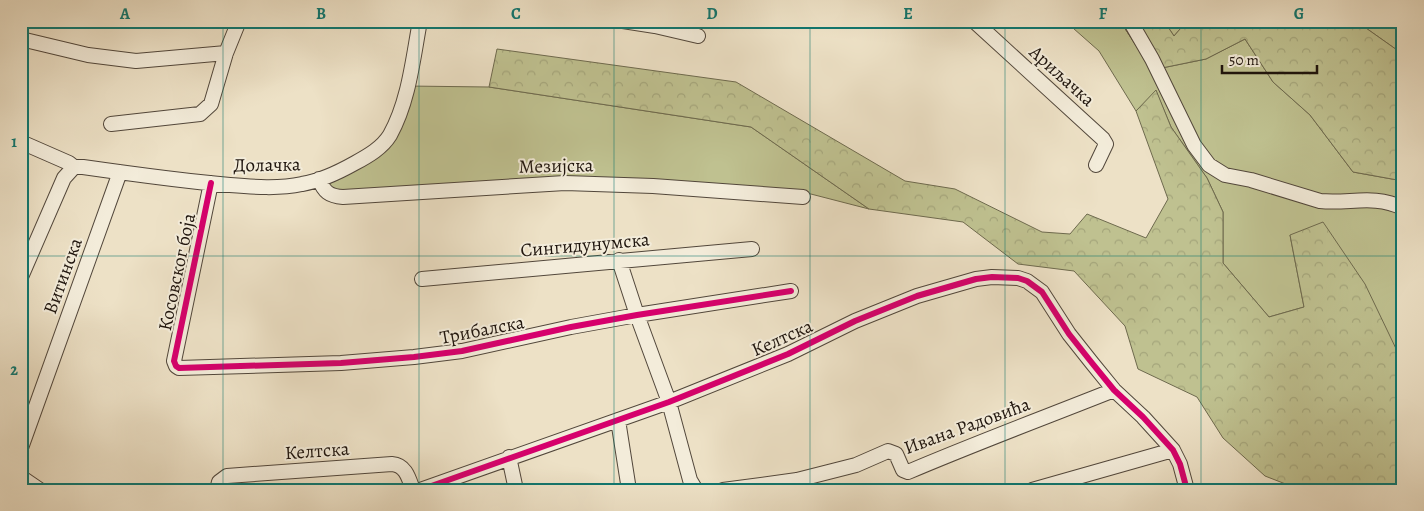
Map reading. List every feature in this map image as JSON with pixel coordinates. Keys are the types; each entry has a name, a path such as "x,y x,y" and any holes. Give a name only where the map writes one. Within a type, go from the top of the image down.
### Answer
{"street":[{"path":"111,124 200,114 211,104 226,53 239,21"},
{"name":"Долачка","path":"21,142 74,167 211,183 277,187 302,185 363,159 383,144 389,136 402,108 420,21"},
{"path":"623,21 698,36"},
{"name":"Ариљачка","path":"974,21 1103,139 1106,144 1096,165"},
{"path":"1130,21 1165,85 1194,145 1209,165 1217,171 1225,175 1251,180 1320,201 1377,200 1403,208"},
{"path":"21,39 118,60 136,61 226,53"},
{"path":"21,277 64,178 74,167"},
{"name":"Витинска","path":"21,448 120,172"},
{"name":"Мезијска","path":"319,179 325,192 343,197 565,183 653,186 803,197"},
{"name":"Косовског боја","path":"176,366 174,360 211,183"},
{"name":"Сингидунумска","path":"422,280 752,249"},
{"path":"619,260 669,402 690,480 696,490"},
{"name":"Келтска","path":"420,490 669,402 788,354 855,321 893,305 942,288 992,277 1018,278 1036,286 1042,292 1069,334 1114,390 1143,417 1173,450"},
{"name":"Трибалска","path":"176,366 183,369 341,363 414,357 462,351 571,327 637,315 792,291"},
{"name":"Ивана Радовића","path":"723,490 797,480 856,465 888,451 896,454 903,470 908,472 981,441 1114,390"},
{"path":"618,420 629,490"},
{"path":"1032,490 1173,450 1180,464 1187,490"},
{"path":"509,457 516,490"},
{"name":"Келтска","path":"216,490 219,482 227,476 396,464 405,470 413,490"},
{"path":"21,477 40,490"}],"green space":[{"path":"1065,21 1120,21 1152,70 1206,59 1245,39 1273,82 1310,115 1353,172 1403,181 1403,359 1290,235 1304,307 1269,317 1223,263 1223,212 1207,178 1171,127 1156,91 1136,111 1099,51"},
{"path":"1120,21 1164,21 1174,36 1187,21 1356,21 1397,50 1403,60 1403,181 1353,172 1310,115 1273,82 1245,39 1206,59 1152,70"},
{"path":"1164,21 1187,21 1174,36"},
{"path":"1356,21 1403,21 1403,60 1397,50"},
{"path":"497,49 736,82 905,181 955,189 1042,232 1070,234 1087,214 1146,238 1168,199 1136,111 1156,90 1171,127 1207,178 1223,212 1223,263 1269,317 1304,307 1290,235 1323,222 1365,284 1400,357 1403,359 1403,490 1301,490 1265,476 1223,438 1197,397 1138,369 1125,326 1074,271 1018,264 963,222 869,209 751,127 489,87"},
{"path":"407,86 489,87 751,127 869,209 807,193 597,184 332,195 319,179 378,148"}],"cycle path":[{"path":"211,183 174,361 179,368 341,363 462,351 571,327 791,291"},
{"path":"420,490 669,402 788,354 855,321 917,296 976,279 992,277 1018,278 1027,281 1042,292 1069,334 1114,390 1143,417 1173,450 1180,464 1187,490"}]}
